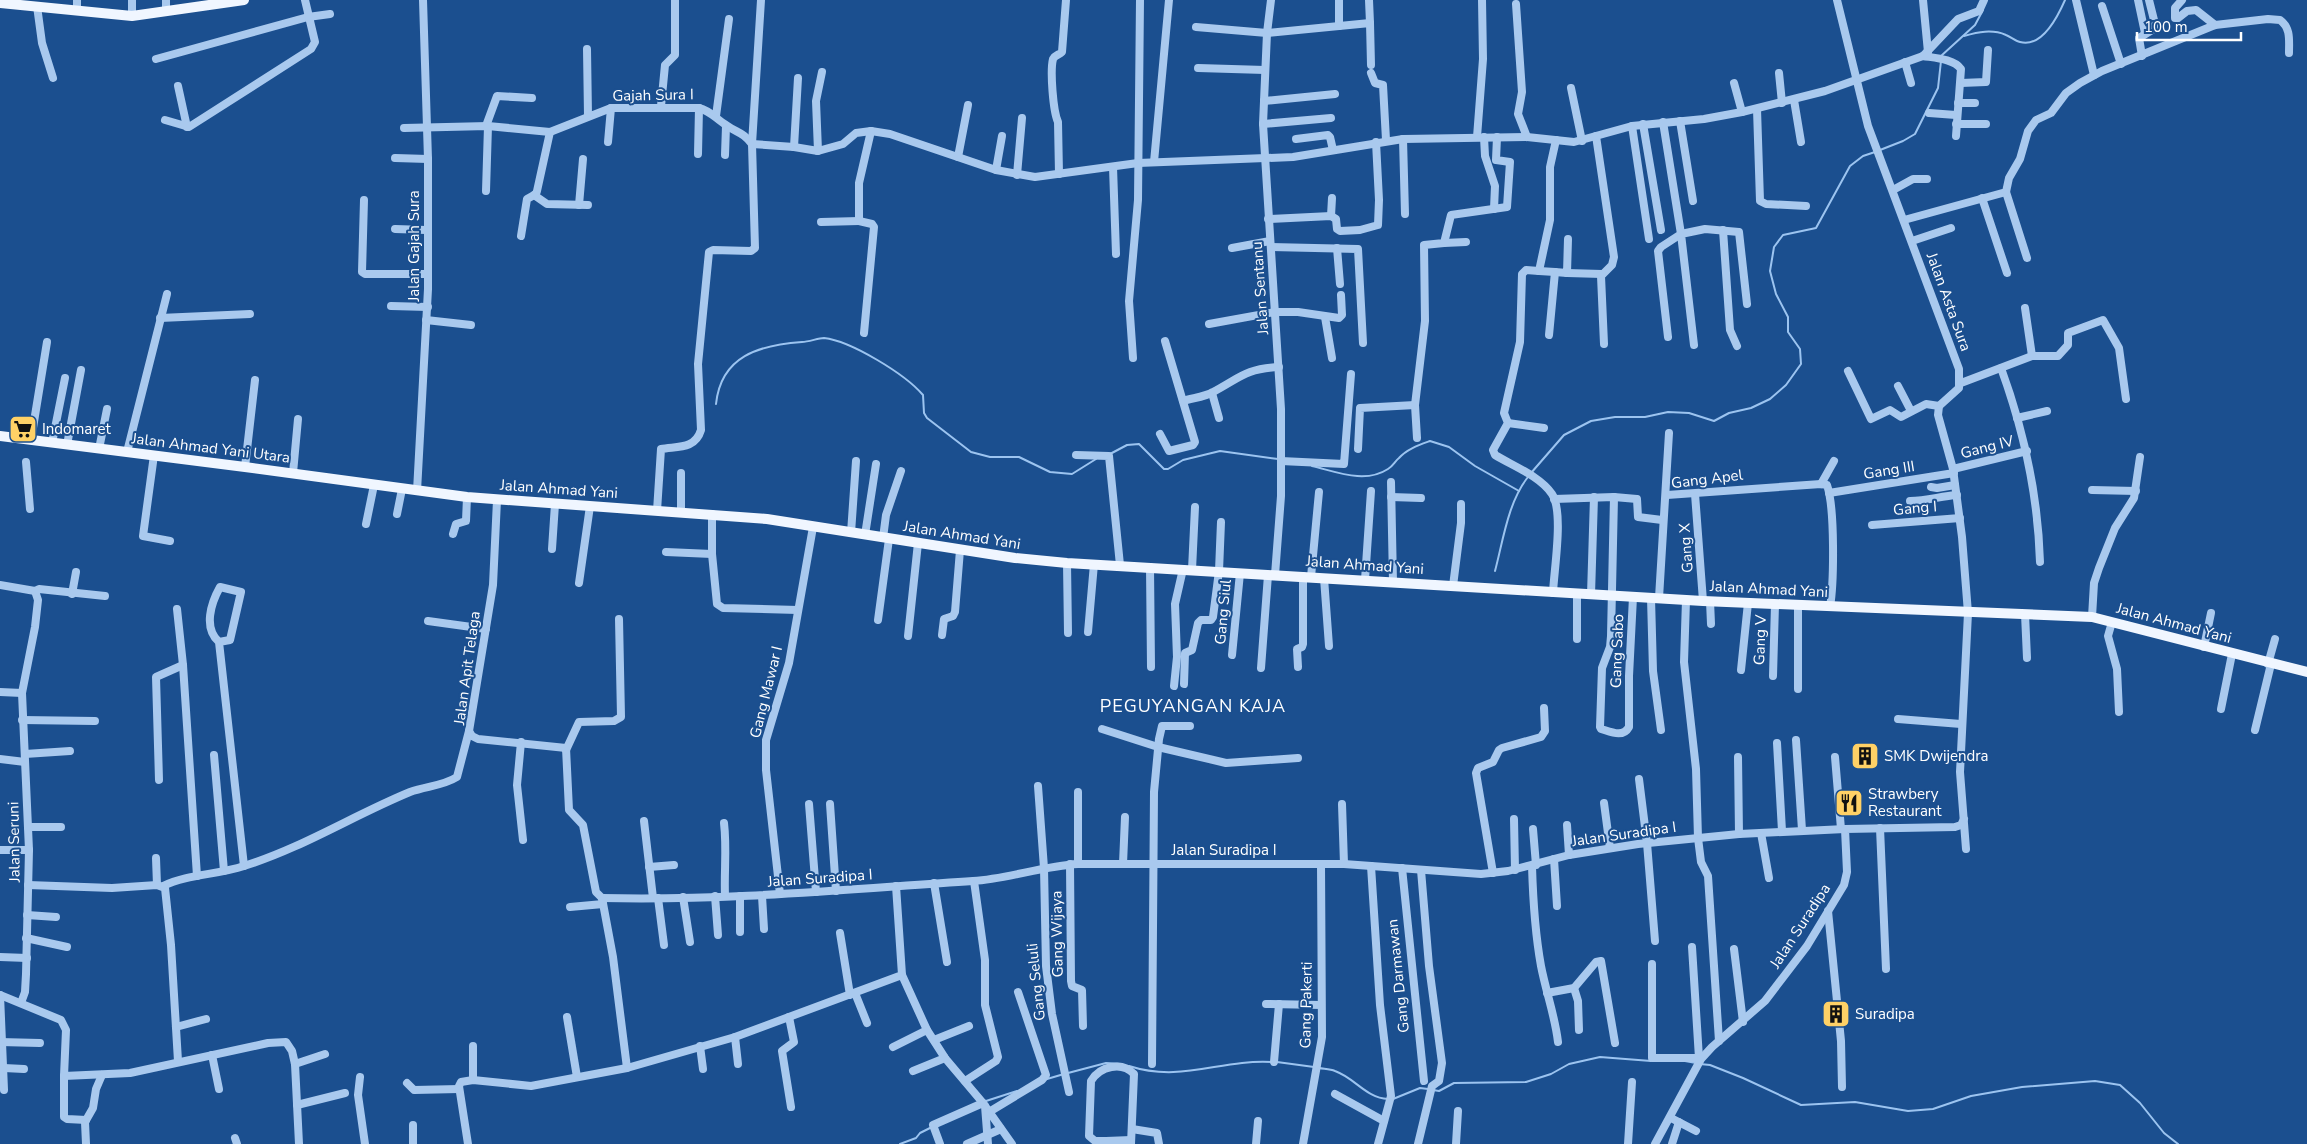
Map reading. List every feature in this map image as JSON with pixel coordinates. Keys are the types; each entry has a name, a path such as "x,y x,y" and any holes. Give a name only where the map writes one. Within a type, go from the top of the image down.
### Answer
{"main road":[{"path":"5,2 37,6 77,5 132,16 166,5 240,0"},
{"name":"Jalan Ahmad Yani Utara","path":"0,436 417,491"},
{"name":"Jalan Ahmad Yani","path":"417,491 467,498 758,518 960,550 1067,563 1553,592 1612,599 1633,597 2092,618 2307,672"}],"street":[{"path":"132,0 132,16"},
{"path":"187,128 311,49 314,42 305,0"},
{"name":"Jalan Gajah Sura","path":"417,491 428,306 426,230 428,159 423,0"},
{"path":"661,106 666,65 676,55 675,0"},
{"path":"657,510 661,450 685,446 698,438 700,430 698,358 709,252 713,250 751,251 755,248 752,144 761,0"},
{"path":"1059,174 1058,122 1055,116 1053,96 1053,62 1056,55 1062,52 1066,0"},
{"path":"1132,358 1128,301 1136,231 1140,0"},
{"path":"1154,162 1169,0"},
{"name":"Jalan Sentanu","path":"1261,668 1281,462 1279,367 1263,124 1267,33 1271,0"},
{"path":"1338,0 1339,26"},
{"path":"1369,0 1371,69 1375,83 1383,85 1386,140"},
{"path":"1482,0 1481,137 1485,159 1494,181 1494,209"},
{"name":"Jalan Asta Sura","path":"1836,0 1871,135 1959,369 1961,383"},
{"path":"1923,0 1928,55"},
{"path":"752,144 818,151 843,144 856,133 871,131 890,134 996,170 1035,177 1113,168 1138,163 1303,156 1386,140 1527,137 1582,141 1632,126 1742,112 1782,103 1928,55 1958,19 1979,11 1984,0"},
{"path":"2076,0 2094,75"},
{"path":"2138,0 2145,33"},
{"path":"2142,56 2138,40 2145,33 2158,27 2149,0"},
{"path":"2182,0 2176,6 2175,18 2178,18 2187,11 2196,10 2215,25"},
{"path":"1516,4 1522,92 1518,114 1527,137"},
{"path":"37,6 42,44 53,78"},
{"path":"2102,6 2121,64"},
{"path":"156,59 308,17 330,14"},
{"path":"716,116 730,18"},
{"path":"2027,258 2006,192 2008,178 2020,159 2025,136 2033,123 2048,116 2066,93 2094,75 2215,25 2268,19 2280,20 2289,31 2289,53"},
{"path":"1196,27 1267,33 1370,23"},
{"path":"587,49 588,116"},
{"path":"1961,83 1986,82 1988,50"},
{"path":"1928,55 1960,66 1962,73 1956,115 1956,136"},
{"path":"1905,62 1911,83"},
{"path":"1198,68 1265,70"},
{"path":"818,151 816,100 822,72"},
{"path":"1779,73 1782,103"},
{"path":"794,147 798,78"},
{"path":"1734,84 1742,112"},
{"path":"178,86 187,128"},
{"path":"1571,88 1582,141"},
{"path":"1264,102 1335,94"},
{"path":"486,191 487,126 498,96 532,98"},
{"path":"1794,100 1801,142"},
{"path":"1958,103 1975,103"},
{"path":"958,157 968,105"},
{"name":"Gajah Sura I","path":"404,128 487,126 550,132 611,108 661,106 699,108 716,116 726,126 745,134 752,144"},
{"path":"608,142 611,108"},
{"path":"698,154 699,108"},
{"path":"1757,109 1760,201 1766,204 1806,206"},
{"path":"1929,113 1956,115"},
{"path":"1017,175 1022,118"},
{"path":"1263,124 1331,118"},
{"path":"166,120 187,128"},
{"path":"1680,121 1693,200"},
{"path":"1663,122 1681,234 1694,345"},
{"path":"1643,124 1661,230"},
{"path":"1956,124 1986,124"},
{"path":"725,155 726,126"},
{"path":"1632,126 1649,239"},
{"path":"859,221 859,183 871,131"},
{"path":"522,236 526,199 537,191 550,132"},
{"path":"1296,139 1328,135 1333,150"},
{"path":"996,170 1002,136"},
{"path":"1508,423 1504,413 1520,342 1522,274 1526,270 1602,274 1612,265 1614,257 1596,136"},
{"path":"1444,243 1451,215 1506,208 1508,206 1510,162 1496,160 1497,137"},
{"path":"1403,139 1405,214"},
{"path":"1539,271 1550,220 1550,167 1556,140"},
{"path":"1268,219 1331,216 1336,219 1337,229 1340,231 1360,230 1378,225 1379,200 1376,142"},
{"path":"395,158 428,159"},
{"path":"579,205 584,159"},
{"path":"1113,168 1116,254"},
{"path":"1893,190 1913,179 1927,178"},
{"path":"1904,220 2006,192"},
{"path":"534,195 547,204 588,205"},
{"path":"1331,216 1332,198"},
{"path":"1982,198 2006,273"},
{"path":"364,200 362,272 365,274 428,274"},
{"path":"821,222 859,221 872,224 874,227 864,333"},
{"path":"1912,241 1951,228"},
{"path":"395,229 426,230"},
{"path":"1668,336 1658,251 1681,234 1695,230 1737,230 1741,234 1747,304"},
{"path":"1723,230 1730,330 1737,346"},
{"path":"1567,273 1568,239"},
{"path":"1417,438 1414,405 1425,328 1424,245 1466,242"},
{"path":"1232,248 1270,244 1355,248 1359,250 1363,344"},
{"path":"1337,248 1340,284"},
{"path":"1548,335 1555,272"},
{"path":"1602,274 1604,344"},
{"path":"127,452 167,294"},
{"path":"1209,324 1275,312 1298,312 1325,317 1342,317 1341,294"},
{"path":"391,306 428,306"},
{"path":"2025,308 2032,356"},
{"path":"160,318 250,314"},
{"path":"1325,317 1332,358"},
{"path":"426,320 471,325"},
{"path":"1966,849 1960,772 1968,613 1957,495 1953,471 1938,420 1939,406 1956,392 1961,383 2032,356 2058,356 2068,345 2068,333 2103,320 2120,348 2126,399"},
{"path":"1160,434 1170,451 1193,445 1195,442 1165,341"},
{"path":"31,440 47,342"},
{"path":"1183,401 1212,393 1240,375 1255,370 1279,367"},
{"path":"2001,368 2027,451 2039,534 2040,562"},
{"path":"67,445 82,370"},
{"path":"1848,371 1871,419 1890,410 1901,416 1926,404 1939,406"},
{"path":"1281,462 1344,464 1351,374"},
{"path":"52,443 65,378"},
{"path":"245,467 255,380"},
{"path":"1898,386 1911,410"},
{"path":"1212,393 1219,418"},
{"path":"1358,449 1360,408 1414,405"},
{"path":"99,449 107,408"},
{"path":"2017,418 2047,411"},
{"path":"293,474 298,419"},
{"path":"1508,423 1544,428"},
{"path":"1508,423 1494,449 1494,454 1528,474 1551,492 1554,498 1558,528 1553,592"},
{"path":"1667,495 1669,433"},
{"name":"Gang IV","path":"1953,471 2027,451"},
{"path":"1076,455 1109,456 1120,566"},
{"path":"154,456 142,536 170,541"},
{"path":"2092,618 2094,583 2098,568 2116,528 2134,498 2140,457"},
{"path":"851,533 856,461"},
{"path":"1830,607 1832,585 1829,493 1827,485 1820,484 1834,461"},
{"path":"26,462 30,509"},
{"path":"865,535 876,464"},
{"path":"878,620 886,538 886,515 901,471"},
{"name":"Gang III","path":"1829,493 1953,471"},
{"path":"681,473 681,512"},
{"path":"1391,482 1393,582"},
{"name":"Gang Apel","path":"1661,730 1653,671 1655,598 1662,520 1667,495 1695,494 1764,486 1820,484"},
{"path":"366,524 374,485"},
{"path":"1931,487 1955,485"},
{"path":"397,514 402,489"},
{"path":"2092,490 2136,491"},
{"path":"1365,580 1371,491"},
{"path":"1298,667 1297,649 1301,648 1303,644 1307,576 1319,492"},
{"name":"Gang X","path":"1695,494 1711,624"},
{"path":"1910,501 1927,501 1957,495"},
{"path":"1554,498 1594,496 1637,498 1638,517 1662,520"},
{"path":"1591,595 1594,496"},
{"path":"1391,497 1421,498"},
{"path":"1612,599 1614,497"},
{"path":"453,534 456,524 466,521 467,498"},
{"name":"Jalan Apit Telaga","path":"497,500 493,585 469,731 472,736 478,739 564,747 566,750"},
{"path":"552,548 555,504"},
{"path":"1453,586 1462,522 1461,504"},
{"path":"579,583 590,506"},
{"path":"1174,686 1177,657 1176,604 1188,570 1196,507"},
{"path":"712,514 712,554 716,601 720,607 798,610"},
{"name":"Gang I","path":"1872,525 1960,518"},
{"path":"1184,684 1185,653 1192,650 1198,623 1201,620 1211,620 1214,617 1219,571 1221,522"},
{"name":"Gang Mawar I","path":"780,894 766,770 766,740 789,663 813,526"},
{"path":"908,636 918,543"},
{"path":"942,635 944,619 953,616 955,612 960,550"},
{"path":"666,552 712,554"},
{"path":"1067,563 1068,633"},
{"path":"1088,632 1094,564"},
{"path":"1150,567 1151,667"},
{"path":"72,594 76,572"},
{"name":"Gang Siul","path":"1232,654 1240,573"},
{"path":"1324,578 1329,646"},
{"path":"0,585 35,591 39,588 72,594 105,596"},
{"path":"219,642 230,640 241,592 220,587 214,598 210,614 213,637 219,642 244,866"},
{"name":"Jalan Seruni","path":"21,1003 25,992 29,850 22,693 35,626 38,600 35,591"},
{"path":"1577,594 1577,638"},
{"name":"Gang Sabo","path":"1612,599 1610,648 1602,668 1601,729 1620,734 1625,733 1629,727 1633,597"},
{"path":"1686,600 1684,662 1696,768 1698,838 1701,862 1708,876 1719,1041"},
{"path":"1741,670 1748,603"},
{"name":"Gang V","path":"1773,676 1775,604"},
{"path":"1798,605 1798,689"},
{"path":"177,609 183,665 197,876"},
{"path":"2204,647 2211,613"},
{"path":"2025,614 2027,658"},
{"path":"619,619 621,717 614,721 579,722 566,750 569,810 582,822 596,892 602,901 613,958 627,1068"},
{"path":"428,621 486,629"},
{"path":"2112,622 2108,636 2118,674 2119,712"},
{"path":"2255,730 2275,639"},
{"path":"2222,709 2232,654"},
{"path":"159,780 156,677 183,665"},
{"path":"0,692 22,693"},
{"path":"1493,873 1476,773 1478,768 1494,761 1499,750 1541,737 1544,731 1544,708"},
{"path":"1898,719 1961,724"},
{"path":"22,720 95,721"},
{"path":"1152,1064 1155,863 1154,792 1158,747 1162,726 1190,726"},
{"path":"1102,729 1158,747 1226,763 1298,758"},
{"path":"28,885 112,888 160,886 244,866 322,835 409,792 451,781 457,777 469,731"},
{"path":"1796,740 1802,830"},
{"path":"521,742 517,785 523,840"},
{"path":"1777,743 1782,831"},
{"path":"25,754 70,751"},
{"path":"214,755 224,871"},
{"name":"Jalan Suradipa","path":"1655,1144 1671,1118 1701,1058 1756,1011 1778,985 1806,946 1846,877 1835,757"},
{"path":"1738,758 1739,834"},
{"path":"0,759 25,762"},
{"path":"1639,779 1647,844 1655,941"},
{"name":"Gang Seluli","path":"1038,786 1044,868 1046,966 1052,1014 1069,1092"},
{"path":"1074,864 1078,792"},
{"path":"1604,803 1610,848"},
{"path":"809,804 816,892"},
{"path":"830,804 836,891"},
{"path":"1342,804 1344,864"},
{"path":"1122,864 1125,817"},
{"path":"1843,829 1958,826 1962,824 1964,818"},
{"path":"1514,819 1515,870"},
{"path":"644,820 649,867 664,945"},
{"path":"724,823 727,854 724,865 725,896"},
{"path":"1567,825 1569,855"},
{"path":"28,827 61,827"},
{"path":"1880,828 1886,969"},
{"path":"1533,829 1536,938 1547,993 1555,1018 1558,1042"},
{"name":"Jalan Suradipa I","path":"570,907 602,901 762,896 974,881 1074,864 1344,864 1469,874 1493,873 1515,870 1569,855 1610,848 1739,834 1843,829"},
{"path":"1761,833 1769,878"},
{"path":"0,850 29,850"},
{"path":"156,858 160,886 167,891 178,1061"},
{"path":"1554,859 1557,906"},
{"name":"Gang Wijaya","path":"1074,864 1070,981 1072,986 1082,990 1083,1026"},
{"name":"Gang Pakerti","path":"1303,1144 1322,1037 1321,864"},
{"path":"649,867 674,865"},
{"path":"1371,866 1377,966 1391,1096 1378,1144"},
{"name":"Gang Darmawan","path":"1402,868 1424,1080"},
{"path":"1418,1144 1432,1086 1439,1080 1442,1063 1429,966 1421,870"},
{"path":"965,1081 996,1061 998,1057 985,1005 985,960 974,881"},
{"path":"934,883 947,962"},
{"path":"896,886 902,976 927,1030 945,1058 986,1107 1012,1144"},
{"path":"715,896 718,935"},
{"path":"740,896 740,932"},
{"path":"762,896 764,929"},
{"path":"683,897 690,942"},
{"path":"1828,911 1841,1041 1842,1087"},
{"path":"27,916 56,917"},
{"path":"840,933 852,994 867,1023"},
{"path":"26,938 68,947"},
{"path":"1652,964 1652,1058 1701,1058 1692,947"},
{"path":"1734,949 1743,1022"},
{"path":"0,957 26,958"},
{"path":"1547,993 1574,988 1596,962 1601,961 1615,1043"},
{"path":"407,1083 414,1090 460,1086 473,1080 531,1086 627,1068 735,1037 902,976"},
{"path":"1574,988 1578,1001 1580,1030"},
{"path":"940,1144 933,1125 986,1107 1042,1080 1046,1075 1018,992"},
{"path":"4,1090 0,995 54,1016 65,1026 64,1117 67,1119 86,1120"},
{"path":"1266,1004 1321,1005"},
{"path":"1274,1062 1279,1004"},
{"path":"567,1017 578,1077"},
{"path":"789,1017 794,1042 782,1051 791,1107"},
{"path":"176,1027 206,1019"},
{"path":"934,1040 969,1026"},
{"path":"893,1046 927,1030"},
{"path":"735,1037 738,1064"},
{"path":"64,1076 102,1075 166,1067 178,1061 181,1062 282,1041 290,1047 295,1064 299,1144"},
{"path":"1,1042 40,1043"},
{"path":"473,1046 473,1080"},
{"path":"700,1046 703,1069"},
{"path":"295,1064 325,1054"},
{"path":"212,1056 219,1089"},
{"path":"913,1071 945,1058"},
{"path":"1125,1067 1134,1074 1131,1142 1106,1142 1095,1140 1089,1136 1091,1081 1103,1069 1125,1067"},
{"path":"4,1068 24,1069"},
{"path":"86,1144 86,1120 93,1108 96,1088 102,1075"},
{"path":"360,1077 358,1095 365,1144"},
{"path":"1628,1144 1632,1082"},
{"path":"460,1086 468,1144"},
{"path":"297,1105 345,1094"},
{"path":"1336,1094 1384,1122"},
{"path":"986,1107 988,1140"},
{"path":"1456,1144 1458,1111"},
{"path":"1671,1118 1696,1131"},
{"path":"1256,1144 1258,1121"},
{"path":"1672,1144 1679,1122"},
{"path":"413,1125 413,1144"},
{"path":"967,1144 988,1140 1001,1129"},
{"path":"1132,1129 1157,1133 1159,1144"}],"waterway":[{"path":"1964,36 1980,32 2001,33 2016,41 2028,43 2042,36 2053,22 2065,0"},
{"path":"1941,56 1975,25 1983,10"},
{"path":"1880,150 1915,134 1938,88 1941,61"},
{"path":"1531,473 1564,435 1591,421 1615,417 1645,417 1668,412 1689,413 1714,421 1729,413 1751,408 1770,399 1786,385 1801,364 1800,349 1788,332 1788,317 1776,294 1770,271 1774,247 1783,235 1816,228 1850,166 1863,156 1875,152"},
{"path":"716,404 719,388 726,374 734,364 745,356 771,346 824,338 848,345 877,360 904,378 923,395 924,413 927,418 971,452 990,457 1019,457 1050,472 1072,474 1096,459"},
{"path":"1312,466 1341,474 1370,476 1388,469 1406,452 1430,441 1449,447 1475,466 1519,491"},
{"path":"1110,454 1127,445 1139,444 1164,469 1168,469 1183,460 1220,451 1278,459"},
{"path":"1495,571 1511,510 1521,487 1528,477"},
{"path":"1433,1090 1439,1091 1454,1083 1526,1082 1551,1074 1569,1064 1600,1057 1651,1061"},
{"path":"1685,1061 1696,1063"},
{"path":"1129,1066 1148,1071 1166,1072 1253,1062 1272,1062"},
{"path":"1277,1062 1314,1067"},
{"path":"1068,1073 1106,1063 1122,1064"},
{"path":"1700,1064 1710,1065 1743,1078 1801,1105 1855,1102 1908,1111 1933,1109 1971,1096 2022,1087 2095,1081 2120,1085 2140,1103 2164,1133 2178,1144"},
{"path":"1319,1068 1333,1070 1342,1074 1367,1092 1380,1098 1388,1099"},
{"path":"1047,1079 1064,1074"},
{"path":"1393,1099 1420,1088 1428,1089"},
{"path":"986,1101 1017,1091"},
{"path":"900,1144 916,1138 920,1133 932,1127"}],"place":[{"name":"Indomaret","path":"23,429"},
{"name":"SMK Dwijendra","path":"1865,756"},
{"name":"Strawbery Restaurant","path":"1849,803"},
{"name":"Suradipa","path":"1836,1014"}],"district":[{"name":"PEGUYANGAN KAJA","path":"1193,706"}]}
